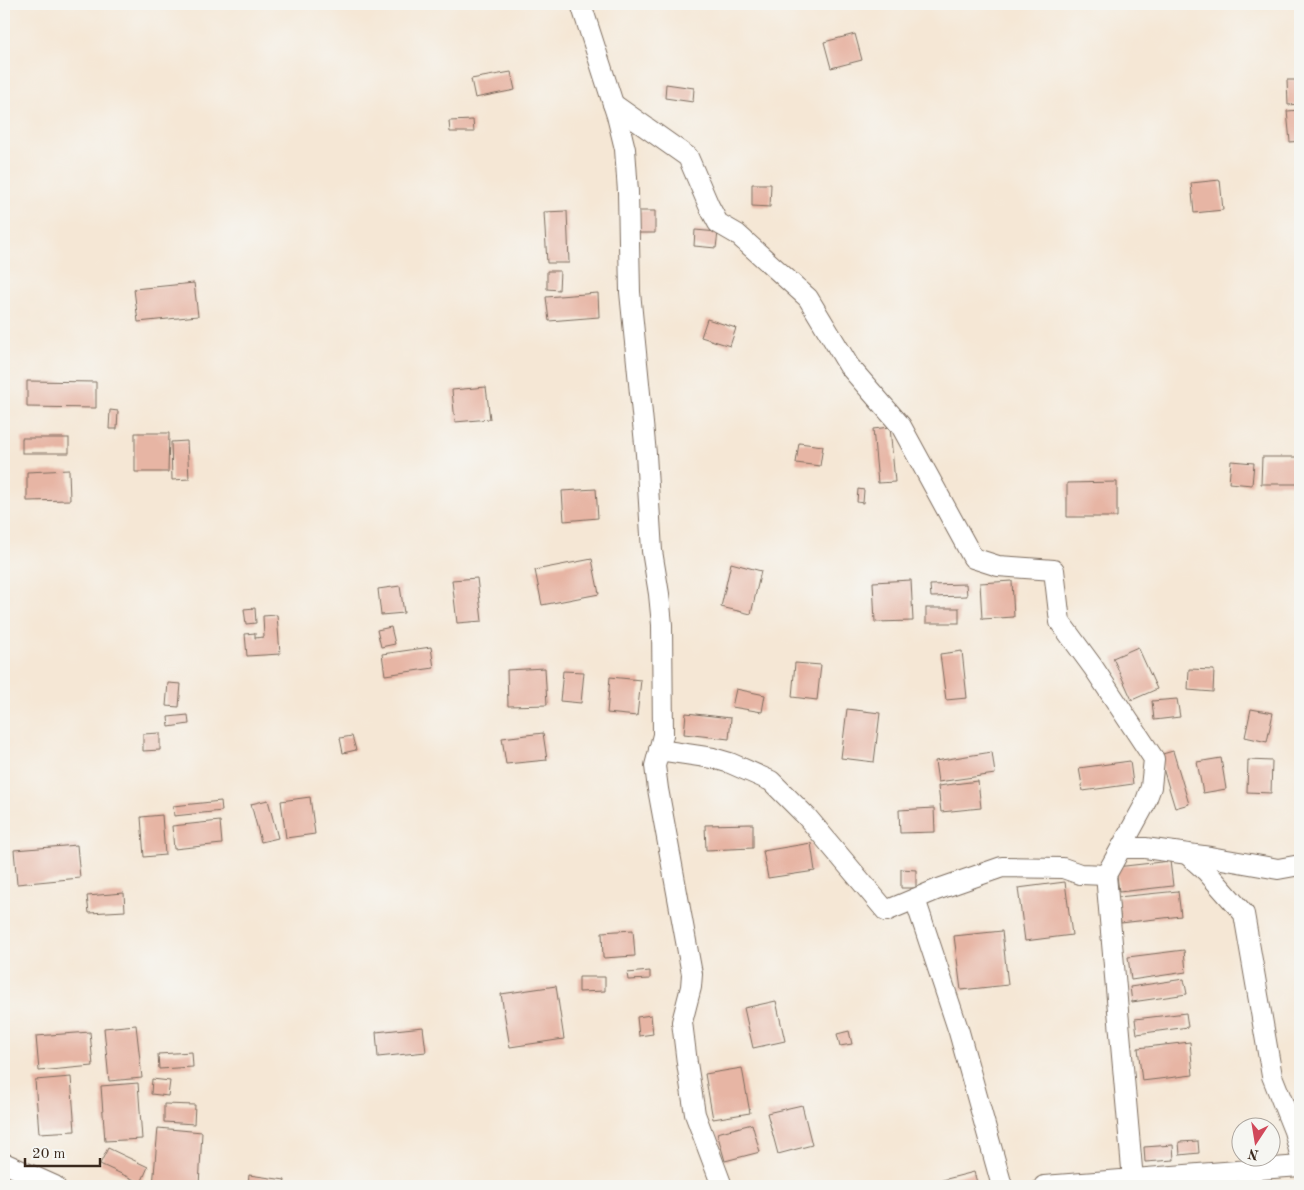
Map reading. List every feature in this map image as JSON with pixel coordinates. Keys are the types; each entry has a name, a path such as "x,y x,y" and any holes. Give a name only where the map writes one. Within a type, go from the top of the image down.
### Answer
{"street":[{"path":"581,4 613,104 625,149 630,292 646,454 652,551 662,625 663,735 655,766 692,974 691,987 682,1022 695,1114 722,1186"},
{"path":"613,104 688,157 718,223 737,234 808,298 849,366 902,426 973,558 998,566 1054,570 1060,622 1093,667 1154,759 1151,787 1144,806 1106,875 1133,1180"},
{"path":"659,750 712,758 730,763 771,781 808,817 886,911 936,890 1002,867 1063,868 1080,874 1106,875"},
{"path":"1121,848 1145,848 1278,869 1300,865"},
{"path":"1186,854 1206,871 1244,914 1272,1076 1294,1131 1300,1154"},
{"path":"915,899 959,1032 1002,1186"},
{"path":"4,1163 55,1186"},
{"path":"1044,1186 1300,1166"}],"building":[{"path":"855,34 862,60 831,68 824,42"},
{"path":"511,72 515,90 475,98 471,79"},
{"path":"1287,80 1300,80 1300,104 1288,105"},
{"path":"666,84 694,88 693,102 665,98"},
{"path":"1300,110 1300,141 1290,142 1287,111"},
{"path":"473,120 474,132 450,132 449,121"},
{"path":"1220,180 1223,210 1194,213 1191,183"},
{"path":"752,184 771,184 770,207 752,206"},
{"path":"567,211 569,263 547,263 544,212"},
{"path":"635,211 655,211 655,233 634,233"},
{"path":"695,230 718,232 716,248 694,246"},
{"path":"547,271 560,271 559,290 547,289"},
{"path":"194,283 198,316 138,322 134,289"},
{"path":"598,293 599,317 549,321 546,297"},
{"path":"707,319 736,328 730,346 701,337"},
{"path":"27,381 96,382 96,408 27,407"},
{"path":"486,387 490,419 455,422 452,390"},
{"path":"110,410 118,411 117,429 109,429"},
{"path":"890,427 895,482 878,483 873,429"},
{"path":"135,433 169,433 168,472 135,472"},
{"path":"22,438 69,438 69,453 22,453"},
{"path":"187,441 189,479 172,480 171,442"},
{"path":"799,443 823,446 820,466 796,463"},
{"path":"1262,457 1300,457 1300,484 1261,484"},
{"path":"1231,461 1254,463 1252,485 1229,483"},
{"path":"69,470 70,500 27,501 27,472"},
{"path":"1117,482 1117,517 1067,517 1067,483"},
{"path":"596,489 598,518 564,521 562,491"},
{"path":"858,489 864,490 863,503 857,502"},
{"path":"592,559 599,594 542,605 535,570"},
{"path":"731,563 761,571 751,614 721,607"},
{"path":"477,578 482,621 457,623 452,580"},
{"path":"911,580 913,621 875,622 873,582"},
{"path":"1012,581 1014,617 982,619 980,583"},
{"path":"966,584 967,596 931,597 930,585"},
{"path":"400,586 404,613 381,615 378,589"},
{"path":"255,608 256,623 246,624 244,609"},
{"path":"926,608 959,608 959,623 926,623"},
{"path":"277,615 280,654 247,656 245,634 255,633 255,638 264,637 263,616"},
{"path":"391,627 395,644 381,647 377,630"},
{"path":"431,647 434,668 385,675 382,654"},
{"path":"1138,647 1157,689 1132,700 1113,658"},
{"path":"962,651 967,698 946,700 940,654"},
{"path":"795,663 821,665 817,700 792,697"},
{"path":"545,668 547,705 508,706 507,670"},
{"path":"1189,669 1214,670 1213,692 1188,690"},
{"path":"563,671 584,672 581,703 560,701"},
{"path":"610,677 641,680 637,716 607,713"},
{"path":"168,683 181,684 179,707 166,706"},
{"path":"736,689 765,695 762,712 732,707"},
{"path":"1177,699 1180,717 1154,720 1152,701"},
{"path":"847,709 880,713 874,762 841,758"},
{"path":"1251,709 1273,713 1267,742 1245,737"},
{"path":"686,713 731,718 729,739 684,734"},
{"path":"188,715 189,724 169,727 168,717"},
{"path":"160,733 160,750 143,751 143,734"},
{"path":"543,733 547,760 506,764 502,738"},
{"path":"352,736 356,750 343,753 340,738"},
{"path":"1173,751 1189,804 1175,808 1159,755"},
{"path":"992,752 995,774 938,782 935,761"},
{"path":"1221,758 1226,789 1203,793 1197,762"},
{"path":"1248,760 1272,761 1271,793 1247,792"},
{"path":"1130,761 1133,784 1083,791 1079,768"},
{"path":"978,781 981,808 941,812 938,786"},
{"path":"310,797 315,834 286,838 281,801"},
{"path":"268,800 278,838 261,842 251,804"},
{"path":"221,801 222,811 174,816 173,806"},
{"path":"934,808 935,832 900,833 899,810"},
{"path":"162,815 165,855 144,857 141,817"},
{"path":"220,821 222,844 174,849 172,826"},
{"path":"753,824 753,848 706,850 705,825"},
{"path":"811,843 815,871 768,878 763,851"},
{"path":"77,845 80,878 17,884 14,850"},
{"path":"1170,861 1173,886 1119,892 1116,867"},
{"path":"901,869 916,870 916,888 901,888"},
{"path":"1065,882 1072,935 1025,941 1018,888"},
{"path":"1178,891 1181,916 1121,923 1118,897"},
{"path":"124,893 125,911 89,913 87,896"},
{"path":"633,930 635,956 603,958 602,932"},
{"path":"1002,931 1008,985 961,990 954,936"},
{"path":"1184,950 1186,972 1131,980 1128,957"},
{"path":"650,971 650,979 628,980 627,973"},
{"path":"579,977 605,977 605,991 579,992"},
{"path":"1184,979 1187,994 1132,1002 1130,987"},
{"path":"556,986 564,1039 510,1047 501,994"},
{"path":"776,1001 785,1041 753,1048 744,1008"},
{"path":"1186,1013 1188,1027 1137,1034 1135,1019"},
{"path":"651,1015 653,1034 639,1036 637,1017"},
{"path":"136,1025 142,1078 109,1081 104,1028"},
{"path":"423,1027 426,1052 378,1057 376,1032"},
{"path":"849,1031 852,1044 840,1046 837,1034"},
{"path":"90,1032 93,1066 39,1071 36,1036"},
{"path":"1190,1042 1193,1075 1142,1081 1138,1048"},
{"path":"192,1052 193,1067 159,1069 158,1054"},
{"path":"742,1068 750,1113 713,1119 705,1074"},
{"path":"71,1077 75,1131 39,1133 35,1080"},
{"path":"152,1079 170,1081 168,1096 151,1094"},
{"path":"138,1083 142,1139 105,1141 101,1086"},
{"path":"164,1104 195,1105 194,1124 164,1122"},
{"path":"802,1105 812,1145 778,1154 767,1113"},
{"path":"752,1124 760,1152 725,1161 717,1133"},
{"path":"158,1128 202,1132 199,1186 153,1186"},
{"path":"1198,1141 1199,1153 1180,1155 1179,1142"},
{"path":"1173,1145 1174,1160 1145,1162 1144,1147"},
{"path":"108,1148 148,1167 141,1183 100,1164"},
{"path":"974,1172 978,1186 936,1186 935,1182"},
{"path":"249,1175 285,1180 284,1186 248,1186"}]}
